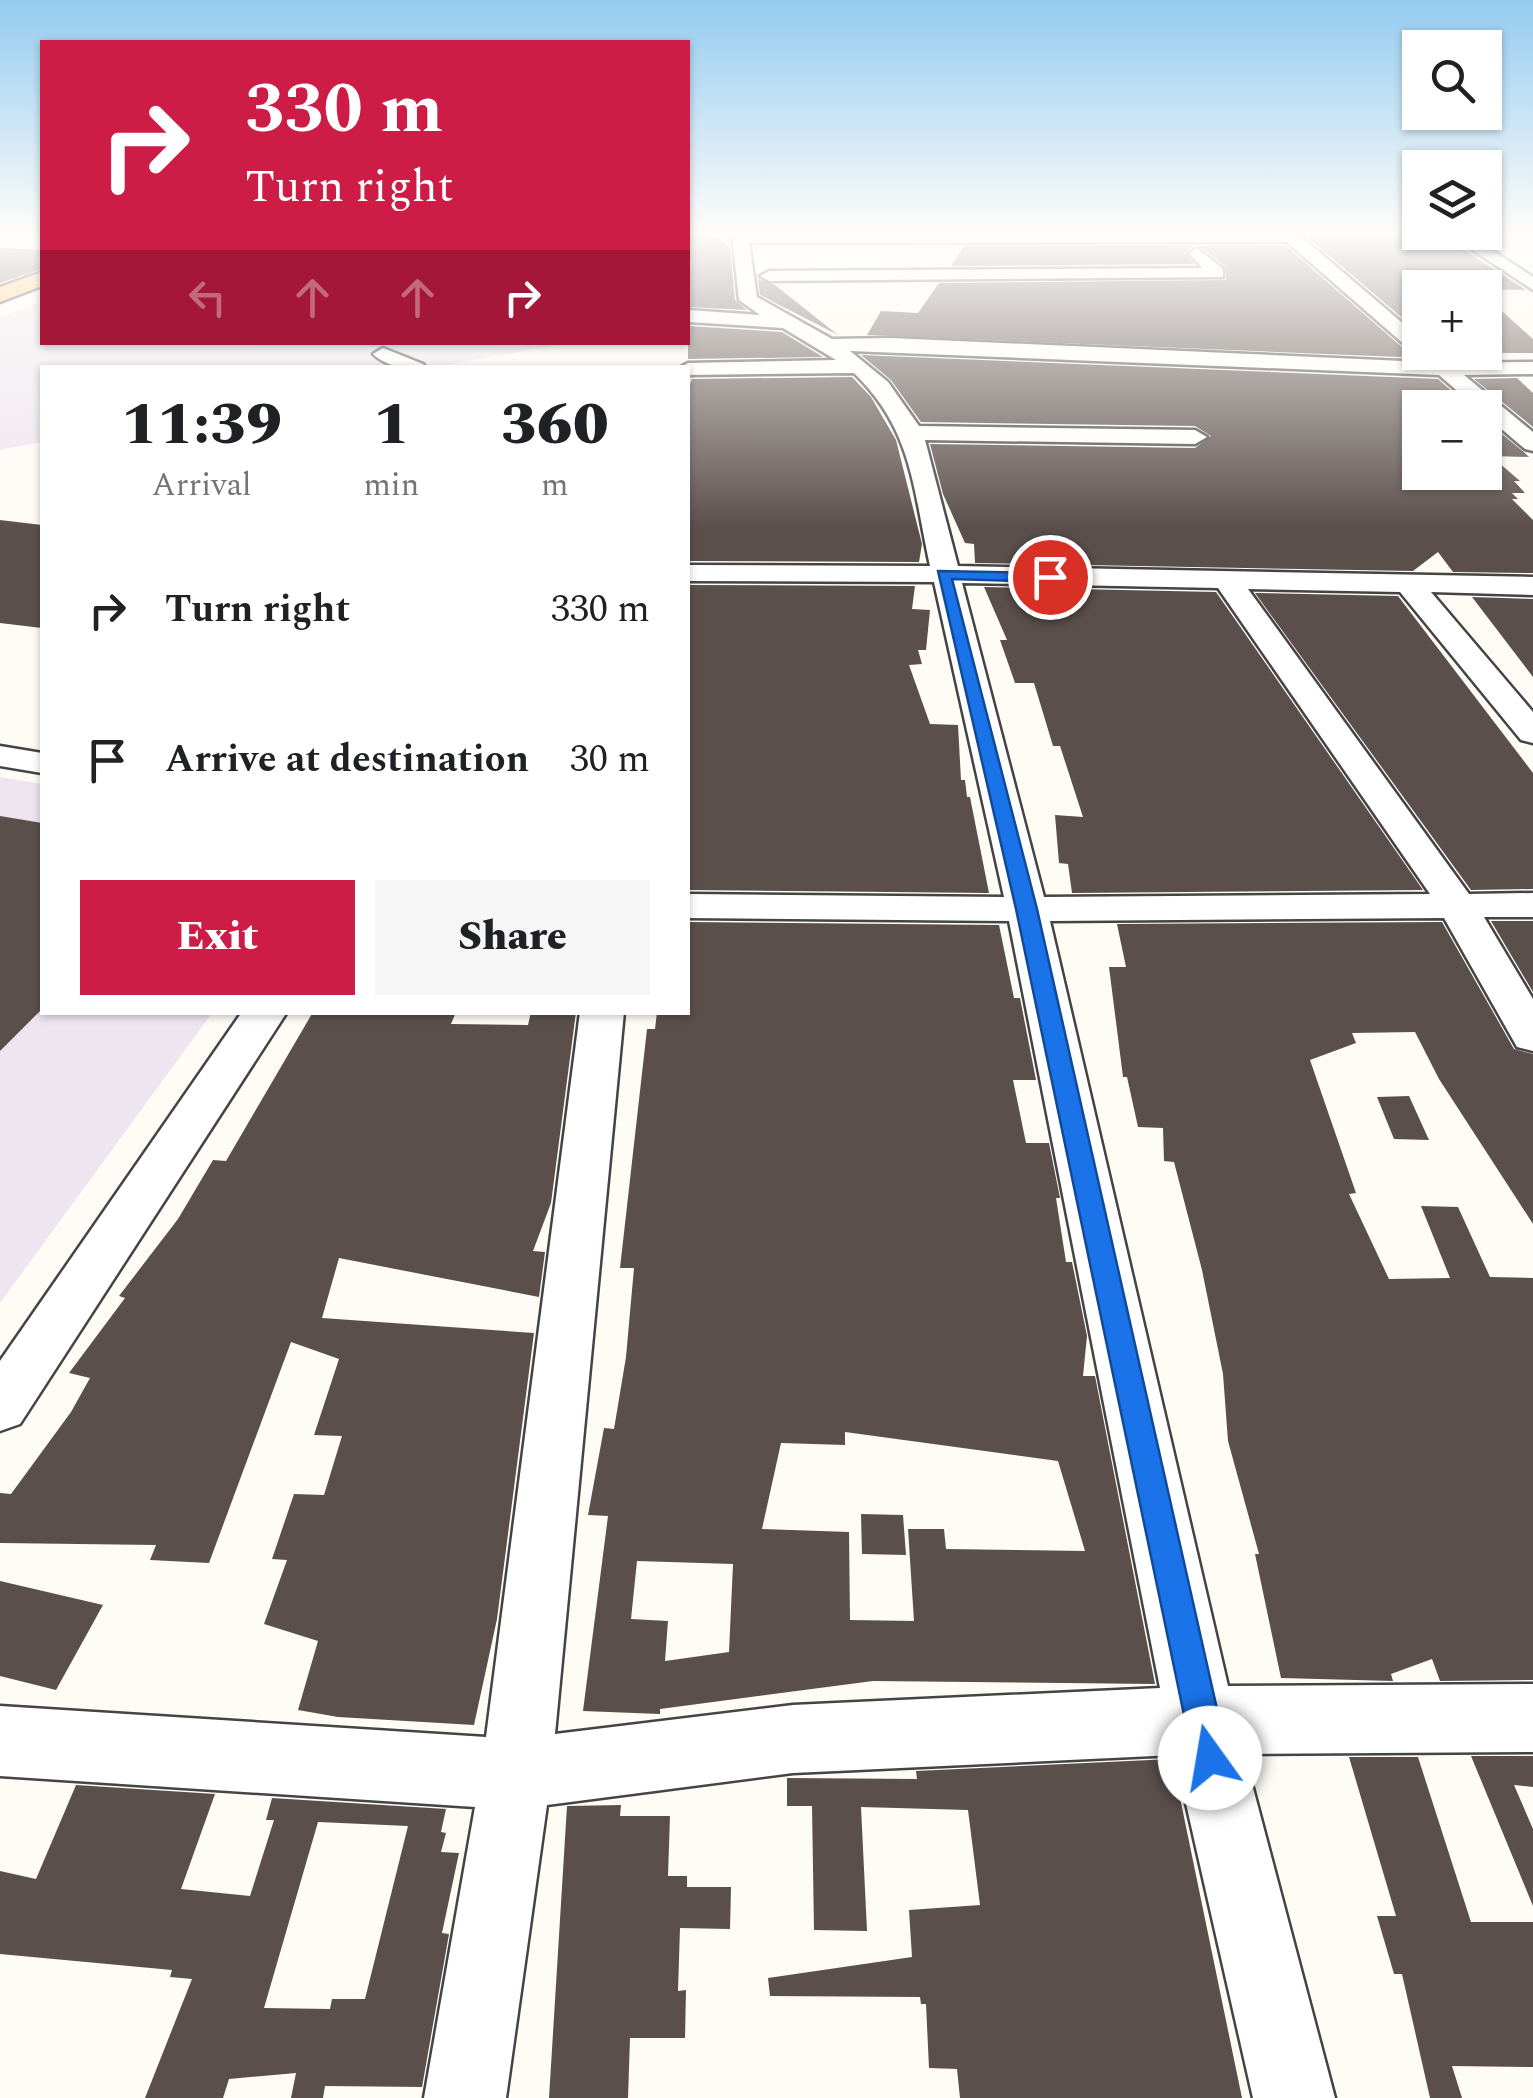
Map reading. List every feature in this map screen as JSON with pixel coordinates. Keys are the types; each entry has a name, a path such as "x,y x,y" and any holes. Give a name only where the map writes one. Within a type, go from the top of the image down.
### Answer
{"street":[{"path":"851,333 869,345 912,433 1026,909 1201,1720 1294,2098"},
{"path":"690,369 869,345 1402,368"},
{"path":"383,354 409,365"},
{"path":"1502,369 1533,368"},
{"path":"1444,370 1533,444"},
{"path":"912,433 1195,436"},
{"path":"690,573 1533,586"},
{"path":"1230,583 1456,903 1533,1037"},
{"path":"1409,585 1533,733"},
{"path":"0,756 40,763"},
{"path":"690,906 1026,909 1533,905"},
{"path":"0,1407 263,1015"},
{"path":"465,2098 516,1774 602,1015"},
{"path":"0,1741 516,1774 794,1739 1201,1720 1533,1718"}],"shaded area":[{"path":"0,333 40,333 40,345 557,345 447,365 40,365 40,442 0,450"},
{"path":"0,777 40,784 40,1015 211,1015 0,1303"}],"building":[{"path":"690,333 783,333 823,357 688,359"},
{"path":"1386,333 1402,347 1402,357 867,335"},
{"path":"1502,333 1526,333 1533,339 1533,353 1502,353"},
{"path":"861,355 1438,379 1451,390 1402,390 1402,490 1502,490 1502,465 1520,481 1514,481 1525,493 1512,493 1518,499 1512,499 1533,520 1533,573 1453,572 1438,552 1413,571 975,563 974,544 965,543 943,494 930,444 1195,448 1211,436 1195,426 921,422 891,380"},
{"path":"852,377 871,397 896,440 922,544 919,562 690,561 692,379"},
{"path":"1517,378 1533,393 1533,427 1502,402 1502,390 1488,390 1474,379"},
{"path":"1502,434 1525,453 1529,457 1502,456"},
{"path":"0,520 40,525 40,628 0,623"},
{"path":"690,585 915,586 912,609 930,610 926,650 918,650 922,664 909,665 930,724 958,725 961,780 965,780 970,797 989,893 690,890"},
{"path":"984,587 1216,592 1423,890 1072,893 1068,864 1059,863 1055,815 1083,817 1060,746 1053,746 1034,683 1015,683 1000,640 1007,640"},
{"path":"1255,593 1398,596 1533,773 1533,889 1471,890"},
{"path":"1472,597 1533,599 1533,677"},
{"path":"0,816 40,823 40,1011 0,1051"},
{"path":"1491,921 1533,921 1533,992"},
{"path":"690,922 999,925 1014,998 1020,998 1036,1080 1013,1080 1026,1143 1049,1143 1060,1198 1056,1198 1066,1262 1072,1262 1087,1336 1083,1376 1095,1376 1155,1684 873,1681 660,1709 660,1714 583,1711 608,1516 588,1515 604,1428 614,1429 626,1357 634,1268 620,1268 647,1029 655,1029 657,1015 690,1015","holes":["845,1432 1058,1461 1085,1551 946,1549 944,1529 908,1529 914,1621 850,1620 849,1532 762,1529 781,1443 845,1445","637,1561 733,1564 729,1652 665,1661 668,1621 631,1619"]},
{"path":"1442,922 1514,1049 1533,1054 1533,1224 1439,1079 1415,1032 1352,1033 1356,1043 1310,1060 1356,1193 1349,1194 1389,1279 1450,1278 1421,1206 1458,1207 1490,1277 1533,1278 1533,1680 1440,1681 1432,1659 1391,1674 1393,1681 1281,1678 1255,1554 1259,1554 1228,1441 1223,1374 1202,1270 1174,1162 1164,1161 1163,1128 1138,1127 1127,1077 1123,1077 1109,967 1126,967 1117,924"},
{"path":"311,1015 455,1015 451,1024 528,1025 530,1015 576,1015 551,1203 533,1251 545,1252 539,1297 339,1258 322,1318 534,1333 497,1619 474,1725 338,1717 298,1710 318,1641 264,1624 287,1560 272,1559 294,1494 324,1495 342,1436 314,1435 339,1359 291,1342 209,1563 150,1560 156,1545 0,1543 0,1493 11,1494 71,1412 90,1378 69,1373 125,1298 119,1296 178,1219 213,1160 226,1161"},
{"path":"1409,1096 1429,1140 1394,1139 1377,1097"},
{"path":"861,1514 903,1515 906,1555 862,1554"},
{"path":"0,1581 103,1605 56,1690 0,1676"},
{"path":"1471,1756 1533,1756 1533,1787 1514,1785 1533,1829 1533,1906"},
{"path":"1349,1757 1418,1757 1471,1922 1533,1922 1533,2067 1452,2066 1462,2098 1430,2098 1402,1974 1394,1974 1377,1916 1396,1916"},
{"path":"1172,1759 1242,2098 960,2098 957,2069 929,2068 926,2004 921,2004 920,1997 770,1996 768,1978 912,1957 909,1910 980,1905 968,1810 861,1807 867,1931 814,1930 812,1806 787,1806 787,1778 917,1779 916,1771"},
{"path":"76,1785 215,1794 181,1889 250,1896 274,1820 266,1820 272,1798 446,1809 441,1852 459,1853 442,1933 449,1934 422,2087 325,2086 323,2098 291,2098 296,2073 229,2079 223,2098 145,2098 192,1979 170,1977 172,1970 0,1954 0,1871 36,1879","holes":["318,1822 408,1826 365,1999 332,1999 330,2009 264,2008"]},
{"path":"621,1805 620,1816 670,1816 668,1876 687,1876 687,1887 731,1887 730,1929 680,1928 678,1991 686,1990 685,2038 630,2038 628,2098 549,2098 567,1806"}],"route":[{"path":"1050,577 943,574 1026,909 1210,1758"}]}
